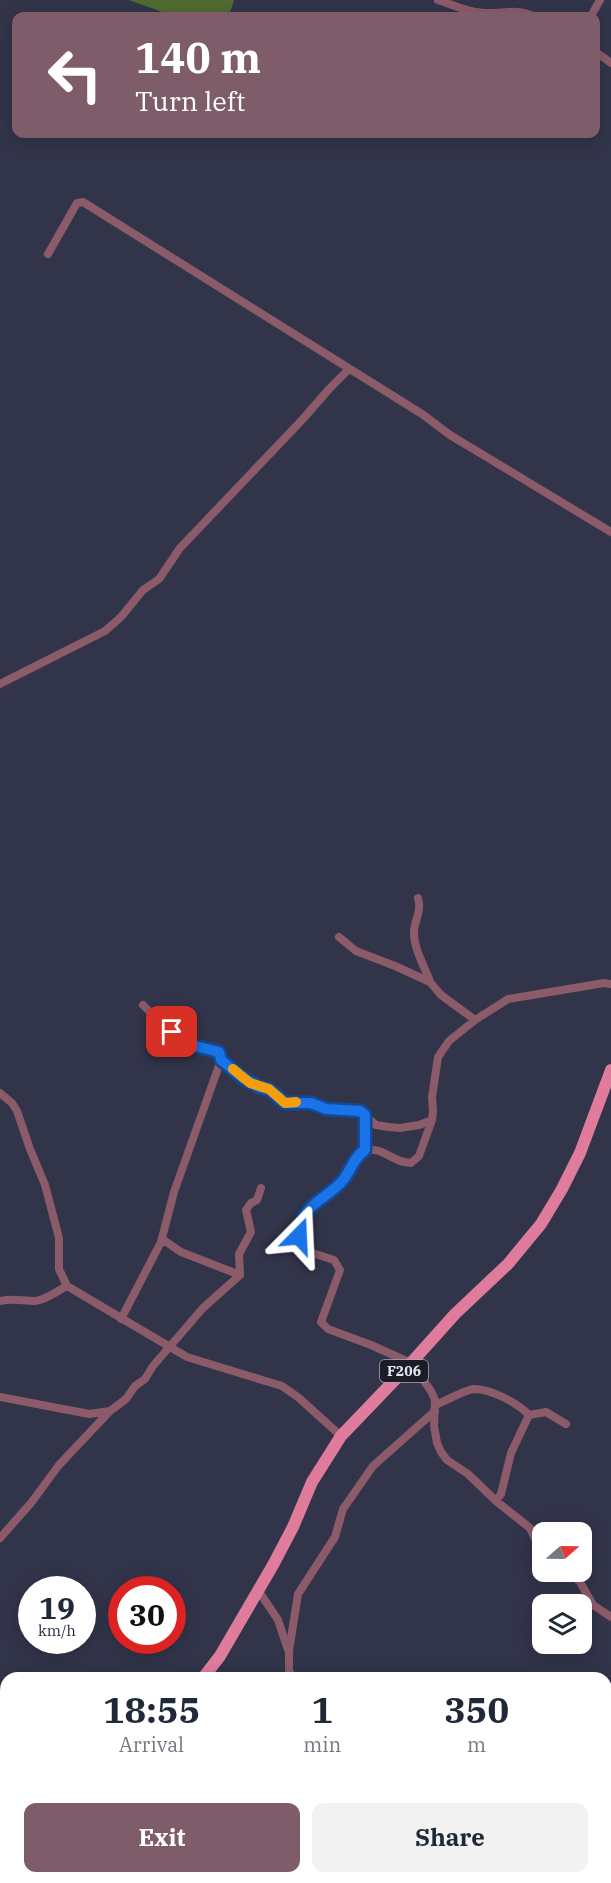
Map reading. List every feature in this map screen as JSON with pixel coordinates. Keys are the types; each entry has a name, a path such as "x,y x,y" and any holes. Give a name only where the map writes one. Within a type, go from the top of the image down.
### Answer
{"main road":[{"name":"F206","path":"208,1672 220,1656 258,1590 293,1527 312,1482 341,1436 455,1314 508,1264 541,1224 580,1153 611,1070"}],"street":[{"path":"438,0 472,12"},
{"path":"500,12 519,12"},
{"path":"48,254 77,203 83,202 422,414 450,435 611,532"},
{"path":"0,684 105,631 121,617 143,590 159,579 180,549 349,369"},
{"path":"418,898 420,906 414,931 430,982"},
{"path":"339,937 356,951 430,982 446,999 475,1020"},
{"path":"532,1532 530,1528 496,1501 468,1473 447,1460 441,1452 436,1435 435,1408 431,1391 411,1363 322,1325 328,1300 340,1270 334,1260 303,1250 299,1236 300,1223 304,1215 345,1179 354,1160 365,1150 378,1150 400,1163 411,1163 419,1156 432,1119 432,1097 438,1057 449,1041 475,1020 508,999 604,982 611,984"},
{"path":"121,1319 162,1239 174,1192 221,1060 219,1052 195,1046 183,1040 157,1020 143,1005"},
{"path":"221,1060 243,1078 259,1087 269,1089 285,1103 311,1103 326,1109 360,1111 376,1125 400,1128 419,1125 432,1119"},
{"path":"0,1093 12,1103 17,1111 45,1185 59,1238 59,1269 67,1286 169,1348 188,1357 282,1386 341,1436"},
{"path":"365,1115 365,1150"},
{"path":"240,1275 239,1254 251,1232 246,1210 250,1203 257,1200 261,1188"},
{"path":"162,1239 182,1251 240,1275"},
{"path":"0,1538 31,1503 59,1465 110,1411 126,1399 135,1386 145,1379 203,1308 240,1275"},
{"path":"0,1300 35,1301 67,1286"},
{"path":"290,1672 289,1651 298,1594 335,1537 343,1509 373,1466 435,1408 474,1389 505,1397 529,1414 546,1412 566,1424"},
{"path":"0,1397 89,1414 110,1411"},
{"path":"496,1501 501,1494 511,1453 529,1414"},
{"path":"580,1582 592,1605 611,1617"},
{"path":"258,1590 278,1620 289,1651"}],"green space":[{"path":"129,0 234,0 230,12 162,12"}],"slow traffic":[{"path":"233,1069 250,1083 269,1089 285,1103 296,1102"}],"route":[{"path":"172,1032 195,1046 219,1052 221,1060 243,1078 259,1087 269,1089 285,1103 311,1103 326,1109 360,1111 365,1115 365,1150 354,1160 345,1179 304,1215 300,1223 299,1236"}]}
